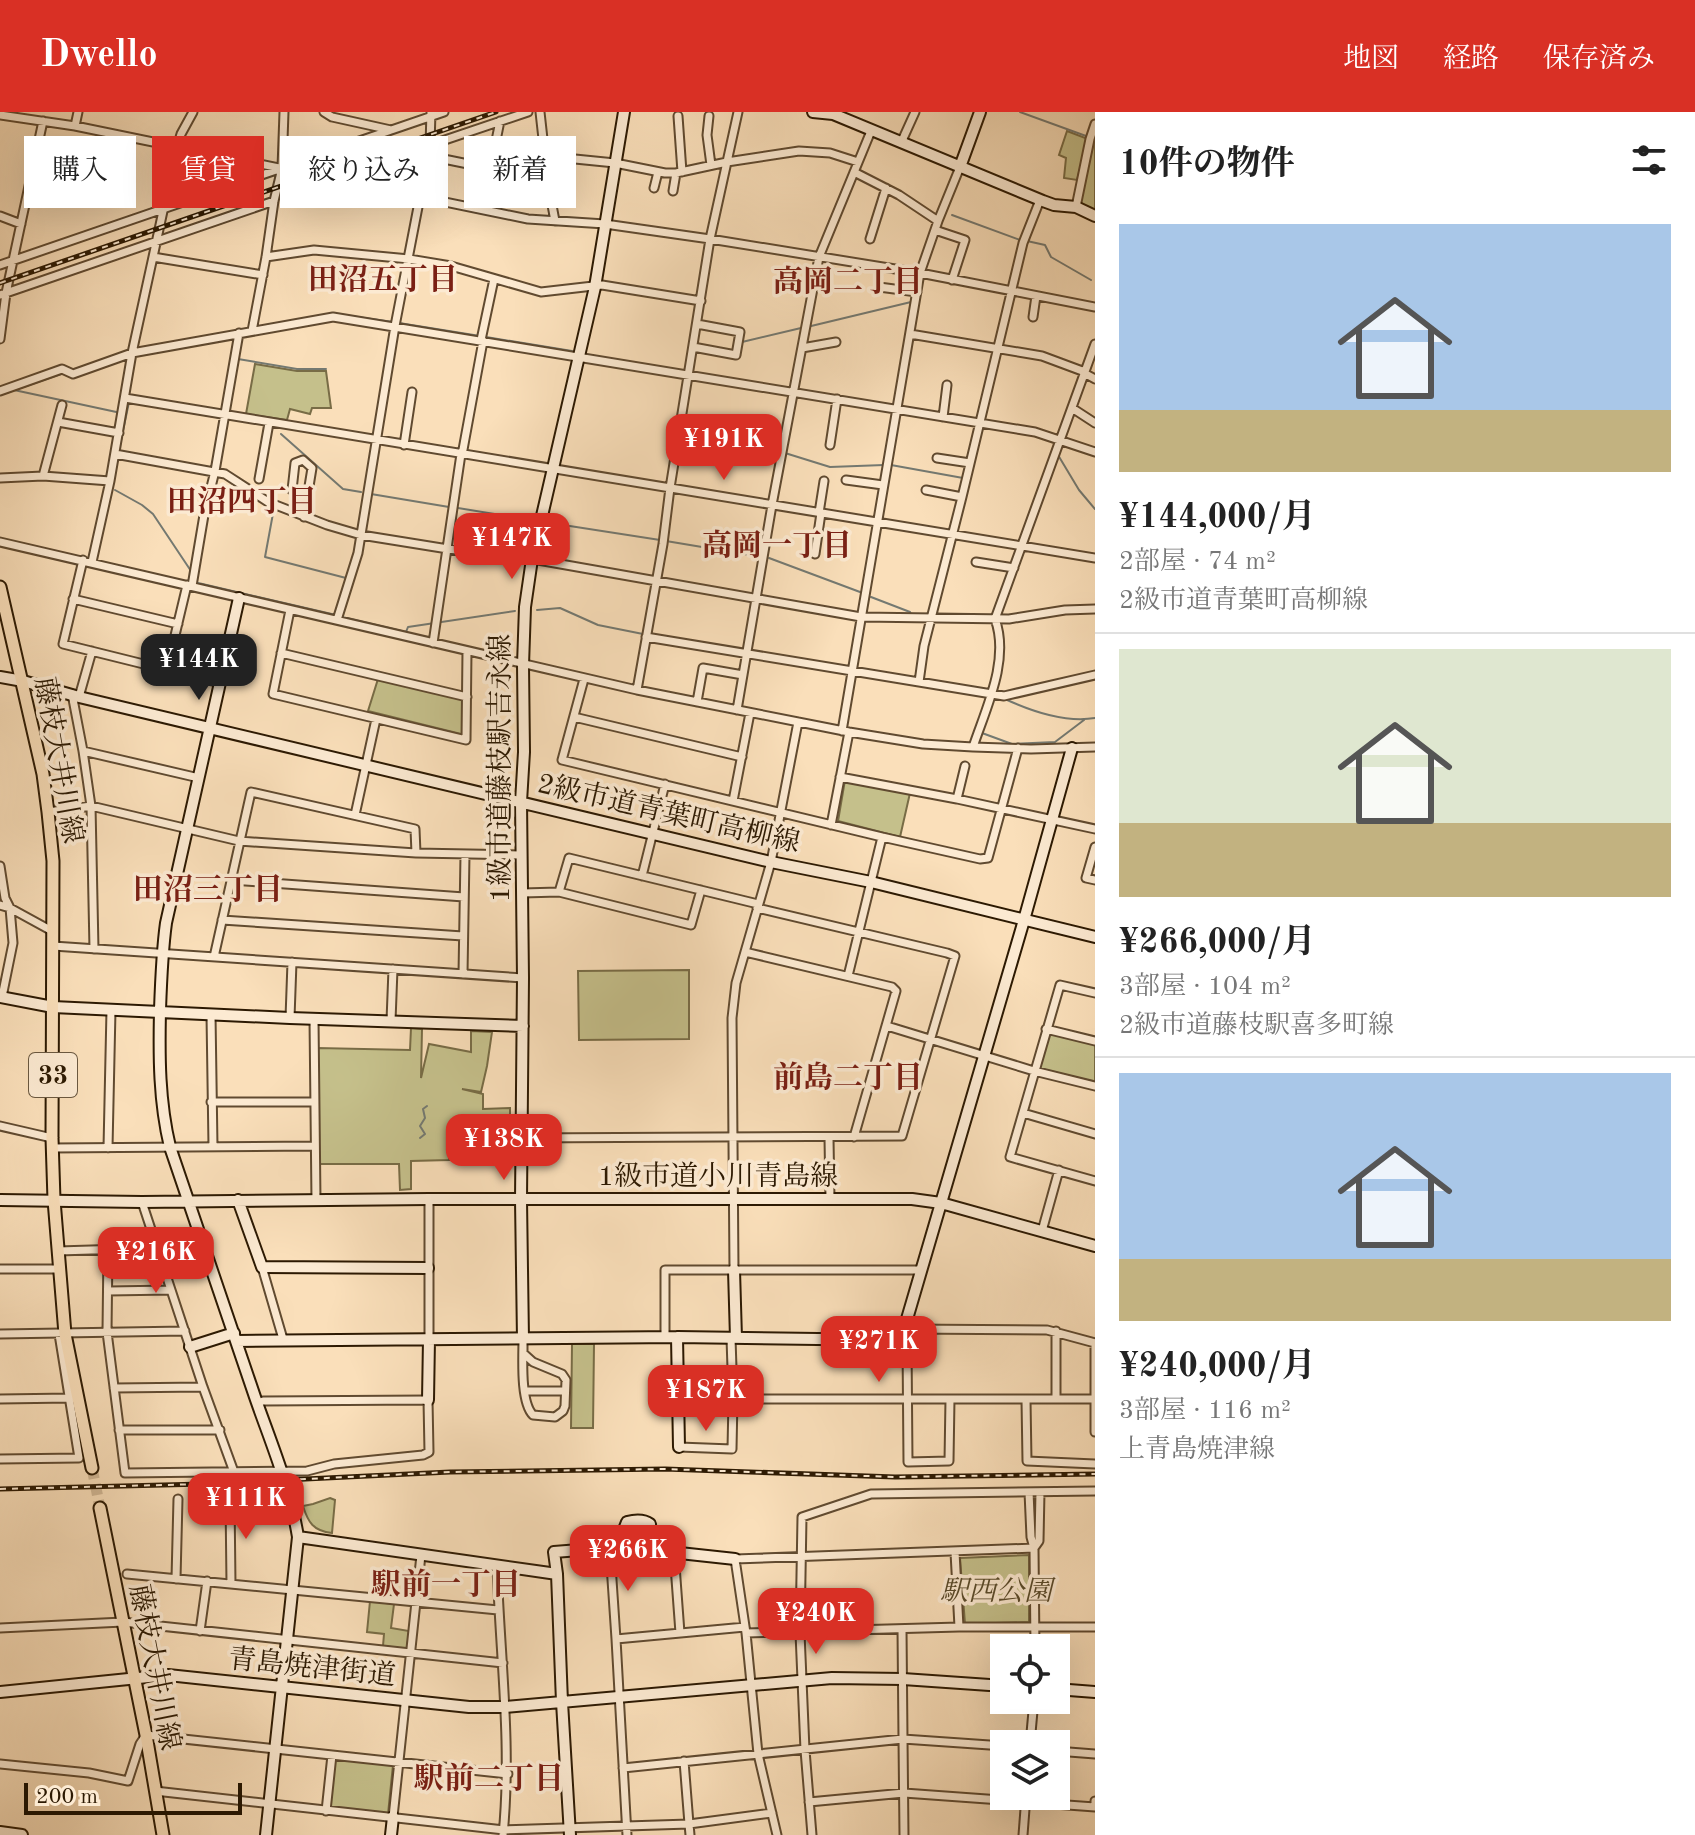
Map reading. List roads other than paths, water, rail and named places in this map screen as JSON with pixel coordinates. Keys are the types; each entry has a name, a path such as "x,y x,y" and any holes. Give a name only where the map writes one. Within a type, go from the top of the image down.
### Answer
{"main road":[{"name":"藤枝大井川線","path":"0,587 43,774 48,812 53,861 52,1143 62,1334 92,1468"},
{"name":"藤枝大井川線","path":"100,1508 163,1835"}],"street":[{"path":"75,126 78,112"},
{"path":"180,136 193,112"},
{"path":"283,136 284,112"},
{"path":"324,112 393,130"},
{"path":"375,136 444,112"},
{"path":"448,139 528,112"},
{"path":"540,112 543,136"},
{"name":"1級市道藤枝駅吉永線","path":"525,1391 521,1200 521,802 525,607 540,521 595,287 624,112"},
{"path":"637,690 710,239 738,112"},
{"path":"819,112 845,115 871,131 1040,200 1076,207 1095,216"},
{"path":"901,143 915,112"},
{"path":"831,825 840,777 851,671 920,273 980,112"},
{"path":"430,136 431,114"},
{"path":"0,115 152,142"},
{"path":"673,191 679,173 678,116"},
{"path":"709,116 707,135 711,165"},
{"path":"0,339 3,294 43,121"},
{"path":"482,209 500,121"},
{"path":"1076,207 1095,124"},
{"path":"737,710 819,257 871,131"},
{"path":"576,159 679,173 799,151 830,153 858,162"},
{"path":"0,265 280,169"},
{"path":"654,188 658,172"},
{"path":"854,172 938,221"},
{"path":"253,327 280,176"},
{"path":"870,239 886,188"},
{"path":"919,682 924,646 1023,243 1040,200"},
{"path":"3,294 274,201"},
{"path":"448,202 528,219 605,224 920,273 1095,307"},
{"path":"338,617 358,553 396,323 420,208"},
{"path":"553,208 555,221"},
{"path":"164,209 133,350 110,481 73,599 63,644 220,683"},
{"path":"0,216 21,224"},
{"path":"935,230 965,240 952,280"},
{"path":"266,257 314,250 409,259 451,266 541,292 602,285 701,301"},
{"path":"153,257 263,275"},
{"path":"433,643 462,454 494,279"},
{"path":"879,287 917,292"},
{"path":"1033,317 1036,296"},
{"path":"0,391 66,371 73,374 133,350 239,333 253,327 333,317 396,323 580,357 1035,432 1095,452"},
{"path":"693,347 736,355 740,332 697,324"},
{"path":"167,669 215,471 239,333"},
{"path":"910,334 1042,356 1085,372 1095,379"},
{"path":"802,348 836,342"},
{"path":"973,747 991,694 1001,649 995,619 1095,344"},
{"path":"943,417 947,385"},
{"path":"404,445 412,392"},
{"path":"125,398 1095,558"},
{"path":"830,445 837,399"},
{"path":"43,476 62,405"},
{"path":"1072,408 1095,423"},
{"path":"58,422 119,433"},
{"path":"259,479 269,423"},
{"path":"115,454 225,474 268,502 361,535 532,559 861,617 1009,619 1065,610 1095,609"},
{"path":"937,458 970,463"},
{"path":"304,517 308,494 312,468 303,460 295,463 292,490 308,494"},
{"path":"0,478 43,476 110,481"},
{"path":"846,480 883,485"},
{"path":"815,554 824,481"},
{"path":"926,490 962,497"},
{"path":"0,542 190,584 290,610 338,617 584,679 845,732 923,744 1095,747"},
{"path":"976,562 1014,568"},
{"path":"239,598 166,923 162,953 160,1093 170,1147 283,1472 298,1537 266,1835"},
{"path":"73,599 178,624"},
{"path":"290,610 273,694 466,740 467,651"},
{"path":"646,637 1004,696 1095,675"},
{"path":"92,651 76,695 91,806 94,949"},
{"path":"281,653 467,697"},
{"path":"697,702 703,668 743,675"},
{"name":"2級市道青葉町高柳線","path":"0,677 1095,937"},
{"path":"584,679 562,760 980,859 988,858 1018,748"},
{"path":"733,801 750,713"},
{"path":"574,717 742,757"},
{"path":"355,815 376,719"},
{"path":"677,1337 679,1447 732,1449 735,1199 732,1009 736,983 771,862 798,722"},
{"path":"950,1399 949,1461 908,1462 907,1343 903,1333 1072,748"},
{"path":"83,751 199,778"},
{"path":"957,799 965,766"},
{"path":"840,777 1095,829"},
{"path":"642,876 665,784"},
{"path":"214,957 251,792 415,829 416,853"},
{"path":"48,812 91,806 239,841 416,853 521,855"},
{"path":"848,976 882,837"},
{"path":"1095,847 1086,878 1095,880"},
{"path":"463,974 465,855"},
{"path":"521,1138 902,1136 955,956 569,858 559,892"},
{"path":"0,866 5,898 10,908 13,943 1,997 53,1007 160,1013 523,1026"},
{"path":"231,880 464,897"},
{"path":"522,893 559,892 691,925 701,890"},
{"path":"0,905 52,931"},
{"path":"222,920 463,936"},
{"path":"53,946 523,978"},
{"path":"745,952 892,987 896,991 854,1137"},
{"path":"290,1018 292,962"},
{"path":"391,1021 393,969"},
{"path":"1095,993 1060,985 1010,1157 1095,1181"},
{"path":"108,1148 111,1010"},
{"path":"211,1015 213,1146"},
{"path":"314,1019 316,1201"},
{"path":"887,1026 1034,1071 1095,1086"},
{"path":"1046,1029 1095,1041"},
{"path":"211,1102 314,1102"},
{"path":"1023,1113 1095,1134"},
{"path":"0,1126 52,1143 108,1148 314,1146"},
{"path":"829,1138 830,1199"},
{"path":"1042,1231 1059,1170"},
{"path":"108,1250 107,1332 125,1473 307,1471 334,1464 423,1455 429,1452 429,1199"},
{"name":"1級市道小川青島線","path":"0,1200 912,1199 941,1203 1095,1246"},
{"path":"238,1200 283,1339"},
{"path":"142,1202 234,1472"},
{"path":"58,1251 157,1248"},
{"path":"262,1267 428,1268"},
{"path":"0,1269 59,1269"},
{"path":"665,1337 665,1270 921,1270"},
{"path":"108,1291 171,1290"},
{"path":"0,1334 185,1331"},
{"path":"190,1347 235,1337 893,1340 903,1333 1056,1331 1095,1343 1095,1432"},
{"path":"1056,1331 1056,1399"},
{"path":"0,1459 79,1458 62,1334"},
{"path":"523,1339 523,1353 533,1362 562,1374 566,1380 565,1391 563,1411 555,1417 533,1415 527,1409 525,1391 565,1391"},
{"path":"114,1388 203,1387"},
{"path":"0,1399 70,1398"},
{"path":"679,1399 1095,1399"},
{"path":"257,1403 428,1400"},
{"path":"1026,1400 1027,1461 1095,1464"},
{"path":"119,1430 220,1430"},
{"path":"812,1835 800,1633 802,1517 871,1494 1095,1491"},
{"path":"1029,1492 1034,1548 1035,1634"},
{"path":"1034,1548 1039,1541 1040,1492"},
{"path":"176,1579 178,1499"},
{"path":"230,1499 231,1584"},
{"path":"624,1550 625,1527 627,1522 634,1521 650,1524 652,1550"},
{"path":"298,1537 557,1574"},
{"path":"570,1831 554,1552 652,1550 735,1559 1034,1548"},
{"path":"610,1550 627,1835"},
{"path":"674,1552 680,1633"},
{"path":"955,1552 959,1627"},
{"path":"391,1835 421,1555"},
{"path":"735,1559 758,1754 777,1835"},
{"path":"497,1566 508,1774 504,1832"},
{"path":"127,1574 498,1610"},
{"path":"200,1631 207,1581"},
{"path":"0,1628 123,1622 503,1663"},
{"path":"616,1639 745,1630 800,1633 959,1627 1095,1627"},
{"path":"902,1629 904,1835"},
{"name":"青島焼津街道","path":"0,1692 168,1675 405,1701 505,1707 832,1678 990,1685"},
{"path":"1070,1690 1095,1692"},
{"path":"0,1764 89,1773 128,1781 146,1735 508,1774"},
{"path":"623,1768 903,1739 990,1745"},
{"path":"1070,1752 1095,1754"},
{"path":"326,1811 332,1755"},
{"path":"684,1761 690,1835"},
{"path":"155,1791 504,1832 689,1824 772,1813"},
{"path":"809,1802 904,1793 990,1797"},
{"path":"1070,1804 1095,1807 1095,1801"},
{"path":"1023,1835 1025,1810"},
{"path":"444,1835 445,1823"},
{"path":"0,1832 22,1835"}],"waterway":[{"path":"1020,112 1086,136"},
{"path":"952,215 1020,240"},
{"path":"1027,241 1045,245 1051,257 1091,280"},
{"path":"270,255 271,252 293,250"},
{"path":"807,327 911,302"},
{"path":"336,314 393,322"},
{"path":"399,323 480,336"},
{"path":"742,342 801,328"},
{"path":"135,349 223,333"},
{"path":"486,337 572,351"},
{"path":"70,371 106,359"},
{"path":"238,359 297,369 326,369"},
{"path":"0,395 64,373"},
{"path":"14,390 121,413"},
{"path":"119,450 129,402"},
{"path":"171,409 221,418"},
{"path":"228,419 243,421"},
{"path":"686,432 748,441 779,451"},
{"path":"281,434 343,489 361,492"},
{"path":"785,453 830,467 884,465"},
{"path":"1058,455 1079,490 1095,509"},
{"path":"891,465 963,478"},
{"path":"115,490 153,514 191,571"},
{"path":"371,494 449,507"},
{"path":"274,508 265,557 346,578"},
{"path":"458,508 537,521"},
{"path":"544,522 660,540"},
{"path":"666,541 756,556"},
{"path":"769,558 860,592"},
{"path":"194,582 336,615"},
{"path":"871,597 910,612 912,616"},
{"path":"537,610 560,608 598,625 643,634"},
{"path":"342,617 406,632 408,627 515,611"},
{"path":"1005,699 1049,715 1072,719 1095,718"},
{"path":"982,733 1012,744 1055,742 1084,720"},
{"path":"420,1138 425,1134 420,1126 425,1118 423,1109 427,1106"}],"tunnel":[{"path":"92,1468 100,1508"}],"railway":[{"path":"0,283 496,112"},
{"path":"0,1489 204,1484 450,1472 665,1469 895,1477 1095,1474"}],"district":[{"name":"田沼五丁目","path":"383,279"},
{"name":"高岡二丁目","path":"848,281"},
{"name":"田沼四丁目","path":"242,501"},
{"name":"高岡一丁目","path":"777,545"},
{"name":"田沼三丁目","path":"208,889"},
{"name":"前島二丁目","path":"848,1077"},
{"name":"駅前一丁目","path":"446,1584"},
{"name":"駅前二丁目","path":"489,1778"}],"park label":[{"name":"駅西公園","path":"996,1590"}]}
